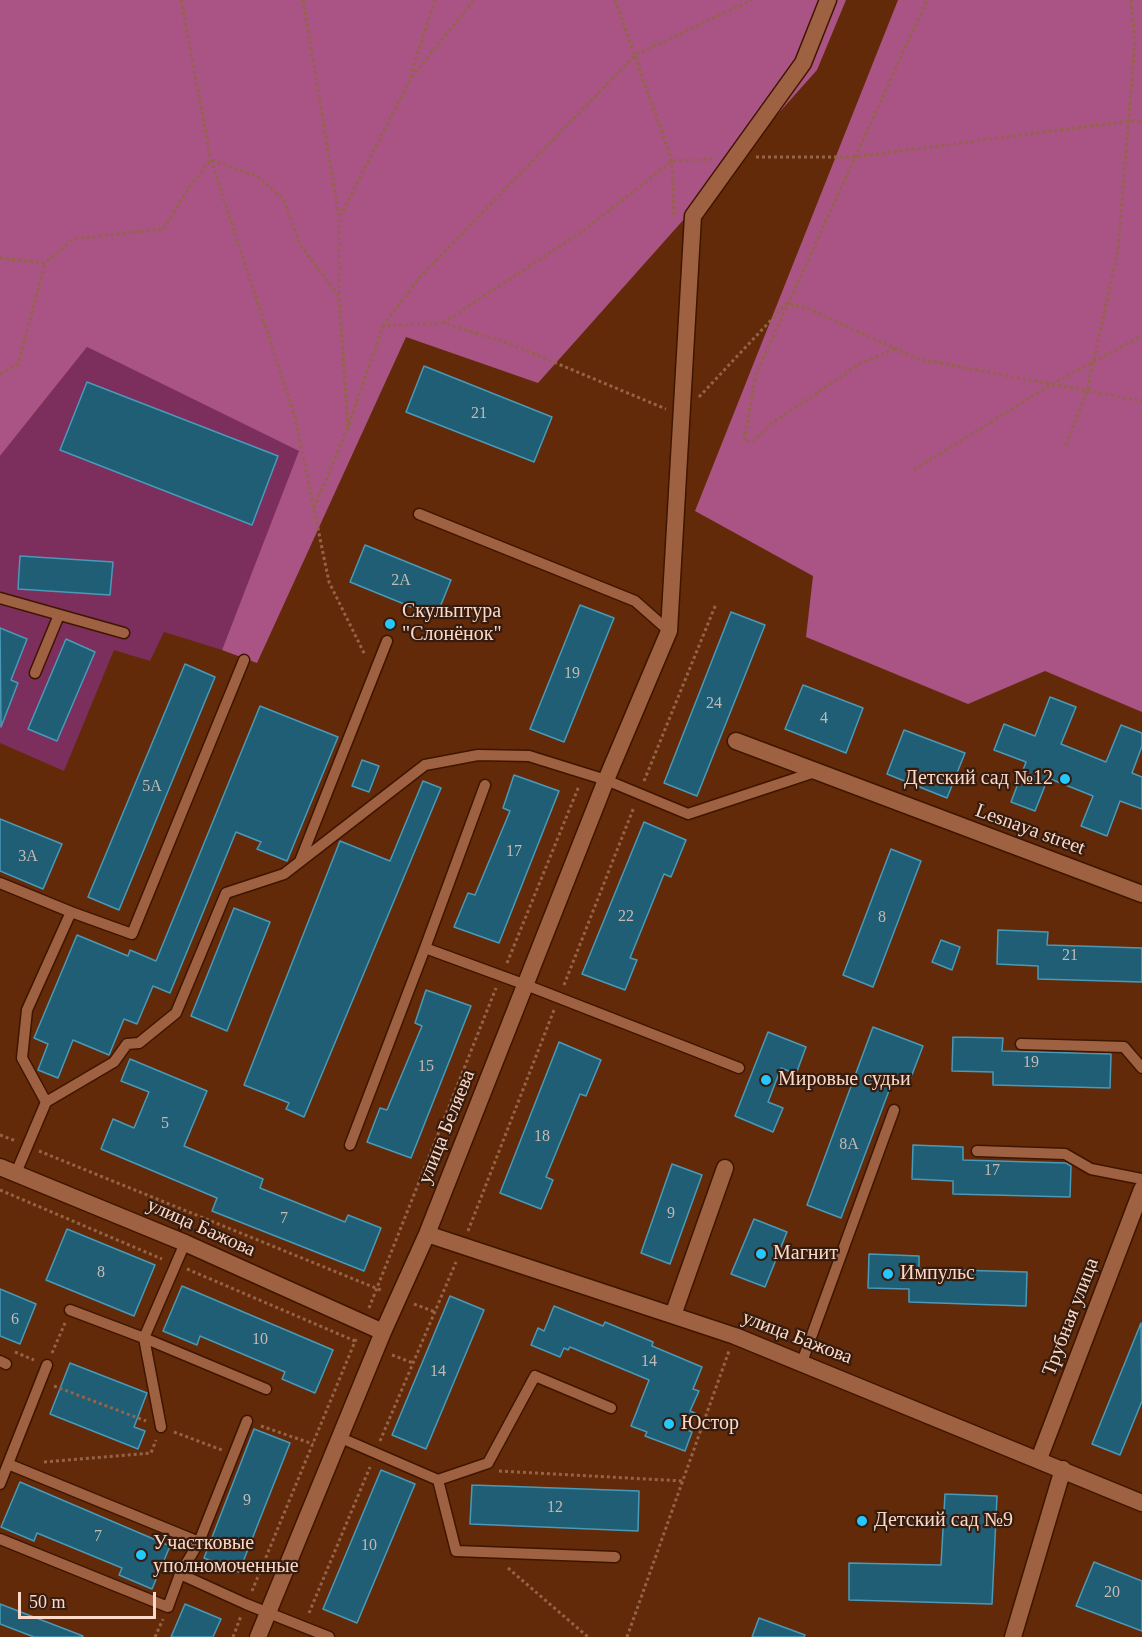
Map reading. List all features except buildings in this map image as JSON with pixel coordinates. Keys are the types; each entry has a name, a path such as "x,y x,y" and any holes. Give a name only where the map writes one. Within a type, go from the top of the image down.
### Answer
{"street":[{"name":"улица Беляева","path":"258,1637 383,1332 428,1234 606,780 669,631 693,216 802,63 828,0"},
{"name":"Lesnaya street","path":"736,741 1142,894"},
{"path":"673,1315 725,1168"},
{"name":"улица Бажова","path":"8,1170 185,1243 383,1332"},
{"name":"Трубная улица","path":"1039,1459 1142,1189"},
{"name":"улица Бажова","path":"428,1234 735,1335 1142,1503"},
{"path":"1013,1637 1063,1469"}],"lane":[{"path":"418,514 635,602 669,631"},
{"path":"0,598 124,633"},
{"path":"35,673 59,615"},
{"path":"300,861 387,640"},
{"path":"0,883 132,934 244,660"},
{"path":"8,1170 26,1146 46,1102 114,1062 127,1044 140,1043 176,1013 226,893 284,874 425,765 478,755 529,756 606,780 688,814 815,772"},
{"path":"350,1145 485,785"},
{"path":"46,1102 22,1058 27,1010 71,912"},
{"path":"424,948 559,997 739,1068"},
{"path":"1021,1044 1124,1047 1142,1068"},
{"path":"802,1362 894,1110"},
{"path":"977,1151 1065,1154 1091,1169 1142,1179"},
{"path":"161,1426 144,1338 185,1243"},
{"path":"70,1310 266,1389"},
{"path":"0,1484 47,1365"},
{"path":"341,1438 438,1480 488,1463 535,1376 610,1408"},
{"path":"0,1539 168,1607 180,1574 199,1542 247,1421"},
{"path":"8,1464 199,1542"},
{"path":"438,1480 456,1551 615,1557"},
{"path":"180,1574 246,1604 329,1637"}],"path":[{"path":"181,0 211,160 295,417 329,582 374,673"},
{"path":"303,0 339,219 339,296 348,427"},
{"path":"339,219 410,79 435,0"},
{"path":"410,79 474,0"},
{"path":"615,0 672,161 674,219"},
{"path":"314,508 348,427 383,326 419,278 635,55 752,0"},
{"path":"895,349 861,363 771,424 754,441 744,441 756,374 927,0"},
{"path":"1066,445 1087,390 1118,250 1135,41 1131,0"},
{"path":"443,323 587,228 672,161 854,157 1129,121 1142,122"},
{"path":"0,374 18,364 45,263 73,239 163,229 190,186 211,160"},
{"path":"211,160 257,176 284,200 300,245 339,296"},
{"path":"0,258 45,263"},
{"path":"383,326 443,323 508,343 682,416 787,303"},
{"path":"787,303 807,308 918,359 1142,401"},
{"path":"914,470 1052,384 1142,336"},
{"path":"304,1627 462,1246 716,604"},
{"path":"233,1637 584,773"},
{"path":"0,1135 435,1312"},
{"path":"0,1190 355,1341"},
{"path":"9,1350 47,1365 70,1310"},
{"path":"627,1637 735,1335"},
{"path":"376,1349 413,1363"},
{"path":"41,1381 233,1454"},
{"path":"247,1421 313,1444"},
{"path":"44,1462 151,1453 161,1426"},
{"path":"470,1469 683,1481"},
{"path":"499,1561 588,1637"}],"shaded area":[{"path":"0,0 846,0 817,70 538,383 406,337 257,663 222,650 299,451 87,347 0,456"},
{"path":"898,0 1142,0 1142,712 1045,671 968,704 806,637 813,576 695,511"},
{"path":"87,347 300,451 222,650 164,632 150,661 114,650 64,771 0,743 0,456"}],"place":[{"name":"Скульптура \"Слонёнок\"","path":"390,624"},
{"name":"Детский сад №12","path":"1065,779"},
{"name":"Мировые судьи","path":"766,1080"},
{"name":"Магнит","path":"761,1254"},
{"name":"Импульс","path":"888,1274"},
{"name":"Юстор","path":"669,1424"},
{"name":"Детский сад №9","path":"862,1521"},
{"name":"Участковые уполномоченные","path":"141,1555"}]}
